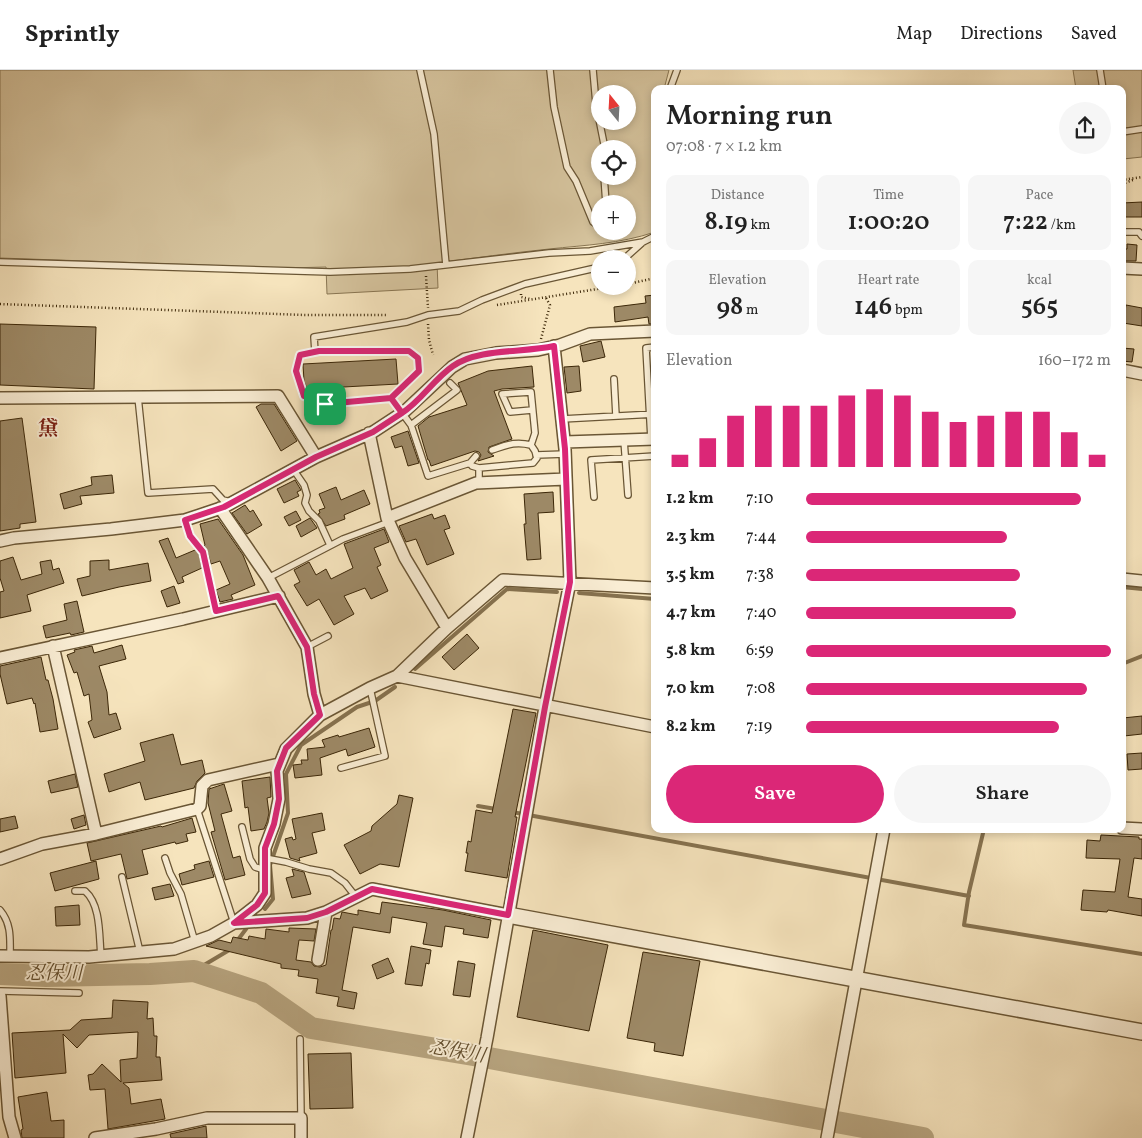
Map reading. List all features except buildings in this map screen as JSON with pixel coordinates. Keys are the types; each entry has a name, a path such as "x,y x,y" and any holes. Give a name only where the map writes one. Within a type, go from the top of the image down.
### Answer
{"street":[{"path":"1126,268 1142,269"},
{"path":"0,541 185,520 234,502 316,457 368,433 402,413 452,367 465,359 496,353 538,350 590,334 651,331"},
{"path":"467,1138 487,1038 545,707 570,582 565,448 554,346"},
{"path":"1126,371 1142,374"},
{"path":"0,398 278,396 316,457"},
{"path":"368,433 388,520 405,558 447,628"},
{"path":"565,448 624,440 651,439"},
{"path":"388,520 479,483 566,478"},
{"path":"220,508 268,578 307,647 314,694 320,715"},
{"path":"1126,579 1142,581"},
{"path":"5,956 101,956 174,949 211,936 234,923 257,905 265,893 265,848 274,824 279,799 277,771 286,748 320,715 397,676 447,628 503,580 651,588"},
{"path":"0,658 278,596"},
{"path":"53,646 96,834"},
{"path":"397,676 651,727"},
{"path":"0,858 42,844 96,834 197,809 200,806 202,786 208,780 280,764"},
{"path":"1126,828 1142,830"},
{"path":"827,1136 883,833"},
{"path":"234,923 307,918 326,912 372,889 1142,1032"},
{"path":"318,960 326,912"},
{"path":"0,996 3,1085 15,1138"},
{"path":"95,1138 164,1133 207,1118 301,1118 301,1138"}],"lane":[{"path":"420,70 434,134 446,265"},
{"path":"550,70 554,107 567,167 576,181 591,219"},
{"path":"593,70 596,104 603,140"},
{"path":"671,85 677,70"},
{"path":"1100,70 1102,85"},
{"path":"1126,131 1142,129"},
{"path":"1126,232 1139,232 1142,236"},
{"path":"634,250 651,238"},
{"path":"0,262 330,272 410,269 549,253 590,251 643,242"},
{"path":"315,352 314,337 407,322 428,315 458,311 525,284 591,269"},
{"path":"651,347 646,348 651,403"},
{"path":"409,351 418,358 419,371 391,398 325,404 304,396 296,371 300,355 315,352 409,351"},
{"path":"614,379 616,416"},
{"path":"411,425 457,390 450,383"},
{"path":"470,463 472,466 479,468 533,463 536,455 531,445 535,433 530,392 502,394 510,412 532,410"},
{"path":"138,397 148,494 213,489 223,500 234,502"},
{"path":"391,398 411,425 428,476 470,463 476,456"},
{"path":"562,419 651,414"},
{"path":"624,440 628,495"},
{"path":"492,450 514,442 531,445"},
{"path":"536,455 565,448"},
{"path":"594,497 591,460 651,456"},
{"path":"479,468 479,483"},
{"path":"293,469 304,486 307,495 305,503 309,511 319,521 330,545"},
{"path":"185,520 190,536 203,552 216,611"},
{"path":"268,578 343,538 388,520"},
{"path":"307,647 328,636"},
{"path":"341,768 386,756 370,688"},
{"path":"197,809 234,923"},
{"path":"242,827 250,859 255,867 286,862 330,873 345,884 356,897"},
{"path":"165,858 170,873 181,894 194,942"},
{"path":"122,877 140,952"},
{"path":"74,891 85,891 92,897 101,956"},
{"path":"0,910 5,916 9,928 5,956"},
{"path":"0,991 79,993"},
{"path":"300,1039 301,1118"}],"path":[{"path":"1126,179 1142,177"},
{"path":"1126,182 1136,178"},
{"path":"636,282 651,279"},
{"path":"495,305 591,290"},
{"path":"538,350 550,305 546,298"},
{"path":"0,304 295,315 390,315"}],"shaded area":[{"path":"0,70 669,70 665,85 651,85 651,233 636,237 636,195 591,195 591,240 622,240 437,263 438,288 327,294 326,267 287,268 0,258"},
{"path":"1073,70 1142,70 1142,157 1126,159 1126,85 1075,85"}],"waterway":[{"path":"1126,587 1142,589"},
{"path":"415,669 507,589 557,592"},
{"path":"579,593 651,599"},
{"path":"1126,662 1142,656"},
{"path":"265,909 273,899 270,865 288,813 286,774 301,745 357,707 375,701 395,687"},
{"path":"478,806 496,809"},
{"path":"512,812 969,896"},
{"path":"983,833 969,892 964,925 1142,954"},
{"path":"237,941 249,925"},
{"path":"194,971 231,949"},
{"name":"忍保川","path":"0,974 46,976 150,974 194,971 261,993 311,1028 473,1055 923,1138"}],"district":[{"name":"黛","path":"48,430"}],"route":[{"path":"325,404 304,396 296,371 300,355 319,351 409,351 418,358 419,371 391,398 402,413 452,367 465,359 496,353 538,350 554,346 565,449 570,582 545,707 508,915 372,889 326,912 307,918 234,923 257,905 265,893 265,848 274,824 279,799 277,771 286,748 320,715 314,694 307,647 278,596 216,611 203,552 190,536 185,520 224,507 316,457 373,432 402,413 391,398 325,404"}]}
